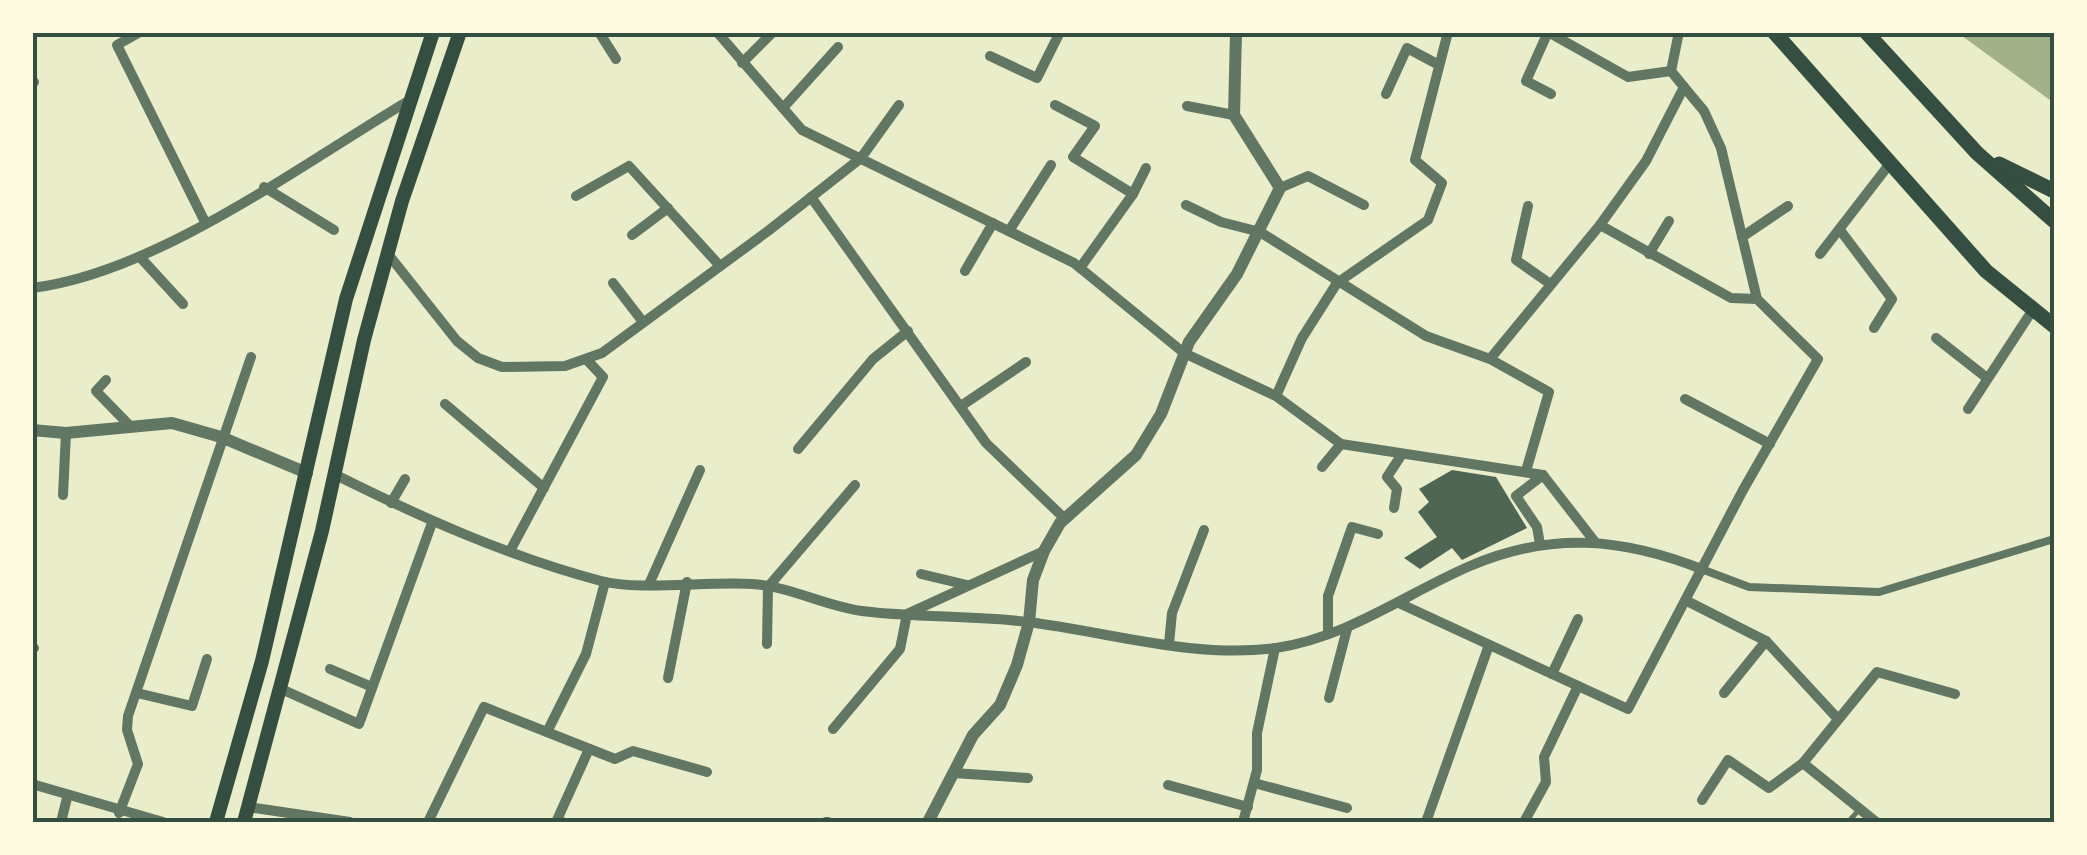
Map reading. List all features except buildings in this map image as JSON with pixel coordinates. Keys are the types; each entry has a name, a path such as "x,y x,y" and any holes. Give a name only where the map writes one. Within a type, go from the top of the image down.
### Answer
{"main road":[{"path":"216,822 262,662 346,299 432,32"},
{"path":"246,815 388,254 460,32"},
{"path":"1774,32 1888,166 1986,271 2054,326"},
{"path":"1866,32 1977,153 2054,221"},
{"path":"1977,153 2054,192"}],"street":[{"path":"140,32 117,45 206,222"},
{"path":"472,32 497,32"},
{"path":"599,32 616,59"},
{"path":"717,32 802,130 1080,268 1184,353 1276,396 1342,444 1543,475 1595,542"},
{"path":"742,64 773,32"},
{"path":"990,56 1037,78 1060,32"},
{"path":"1236,32 1234,115 1280,188"},
{"path":"1276,396 1302,338 1337,283 1428,220 1442,183 1415,160 1448,32"},
{"path":"1552,94 1526,80 1548,32 1628,76 1671,71"},
{"path":"1671,71 1679,32"},
{"path":"783,108 838,47"},
{"path":"1386,94 1407,48 1439,65"},
{"path":"1400,604 1628,709 1818,359 1757,299 1721,148 1704,111 1671,71"},
{"path":"1490,358 1600,225 1646,161 1684,87"},
{"path":"32,288 67,284 140,257 410,100"},
{"path":"1055,105 1095,126 1074,156 1133,194"},
{"path":"388,254 457,341 478,358 502,366 565,366 602,353 812,197 861,158 899,106"},
{"path":"1186,106 1234,115"},
{"path":"1009,231 1051,164"},
{"path":"576,196 629,166 720,266"},
{"path":"1820,254 1888,166"},
{"path":"1080,268 1133,194 1146,168"},
{"path":"928,822 974,735 1000,705 1029,622 1033,580 1044,550 1065,519 1136,454 1161,414 1184,353 1260,232 1280,188 1308,176 1364,205"},
{"path":"264,187 334,230"},
{"path":"812,197 986,443 1065,519"},
{"path":"1186,206 1221,222 1260,232 1426,336 1490,358 1549,392 1526,471"},
{"path":"1528,206 1516,260 1550,283"},
{"path":"1742,238 1788,206"},
{"path":"632,234 668,208"},
{"path":"1649,254 1669,221"},
{"path":"965,272 993,223"},
{"path":"1600,225 1731,298 1757,299"},
{"path":"1840,230 1892,299 1874,328"},
{"path":"140,257 183,304"},
{"path":"613,283 643,322"},
{"path":"1968,409 2032,312"},
{"path":"798,450 873,359 908,331"},
{"path":"1936,338 1987,378"},
{"path":"119,813 138,764 126,723 221,436 251,358"},
{"path":"510,552 603,377 586,358"},
{"path":"960,406 1026,362"},
{"path":"106,380 96,391 131,427"},
{"path":"1685,399 1770,444"},
{"path":"445,404 544,488"},
{"path":"32,430 66,432 172,423 221,436 307,473"},
{"path":"63,495 66,432"},
{"path":"1322,467 1342,444"},
{"path":"1394,508 1397,489 1387,477 1402,454"},
{"path":"650,582 700,470"},
{"path":"334,474 432,523 605,582 768,587 861,611 1029,622 1170,644 1276,648 1328,634 1400,604 1468,567 1540,544 1595,542 1668,556 1748,587 1879,592 2054,539"},
{"path":"1540,544 1537,527 1516,496 1543,475"},
{"path":"391,503 405,479"},
{"path":"767,644 768,587 855,485"},
{"path":"280,688 359,724 432,523"},
{"path":"1328,634 1328,596 1352,527 1378,534"},
{"path":"1170,644 1172,613 1204,530"},
{"path":"907,614 1044,550"},
{"path":"920,574 968,585"},
{"path":"547,732 586,654 605,582"},
{"path":"668,678 687,582"},
{"path":"1687,600 1766,641 1838,719"},
{"path":"832,729 900,649 907,614"},
{"path":"1552,674 1578,620"},
{"path":"1329,698 1348,628"},
{"path":"1724,693 1766,641"},
{"path":"1426,822 1489,645"},
{"path":"1245,821 1254,783 1256,733 1276,648"},
{"path":"137,693 192,706 206,658"},
{"path":"330,670 372,688"},
{"path":"1702,800 1728,760 1768,788 1804,763 1876,672 1955,694"},
{"path":"1524,822 1546,782 1544,756 1578,686"},
{"path":"428,822 484,707 616,759 633,751 707,772"},
{"path":"562,822 557,820 588,749"},
{"path":"1804,763 1876,822"},
{"path":"954,774 1028,778"},
{"path":"1254,783 1348,808"},
{"path":"32,784 67,798 163,822"},
{"path":"1168,785 1248,806"},
{"path":"62,822 67,798"},
{"path":"246,815 350,822"}],"lane":[{"path":"1848,822 1859,810"}],"shaded area":[{"path":"1958,33 2054,33 2054,103"}]}
